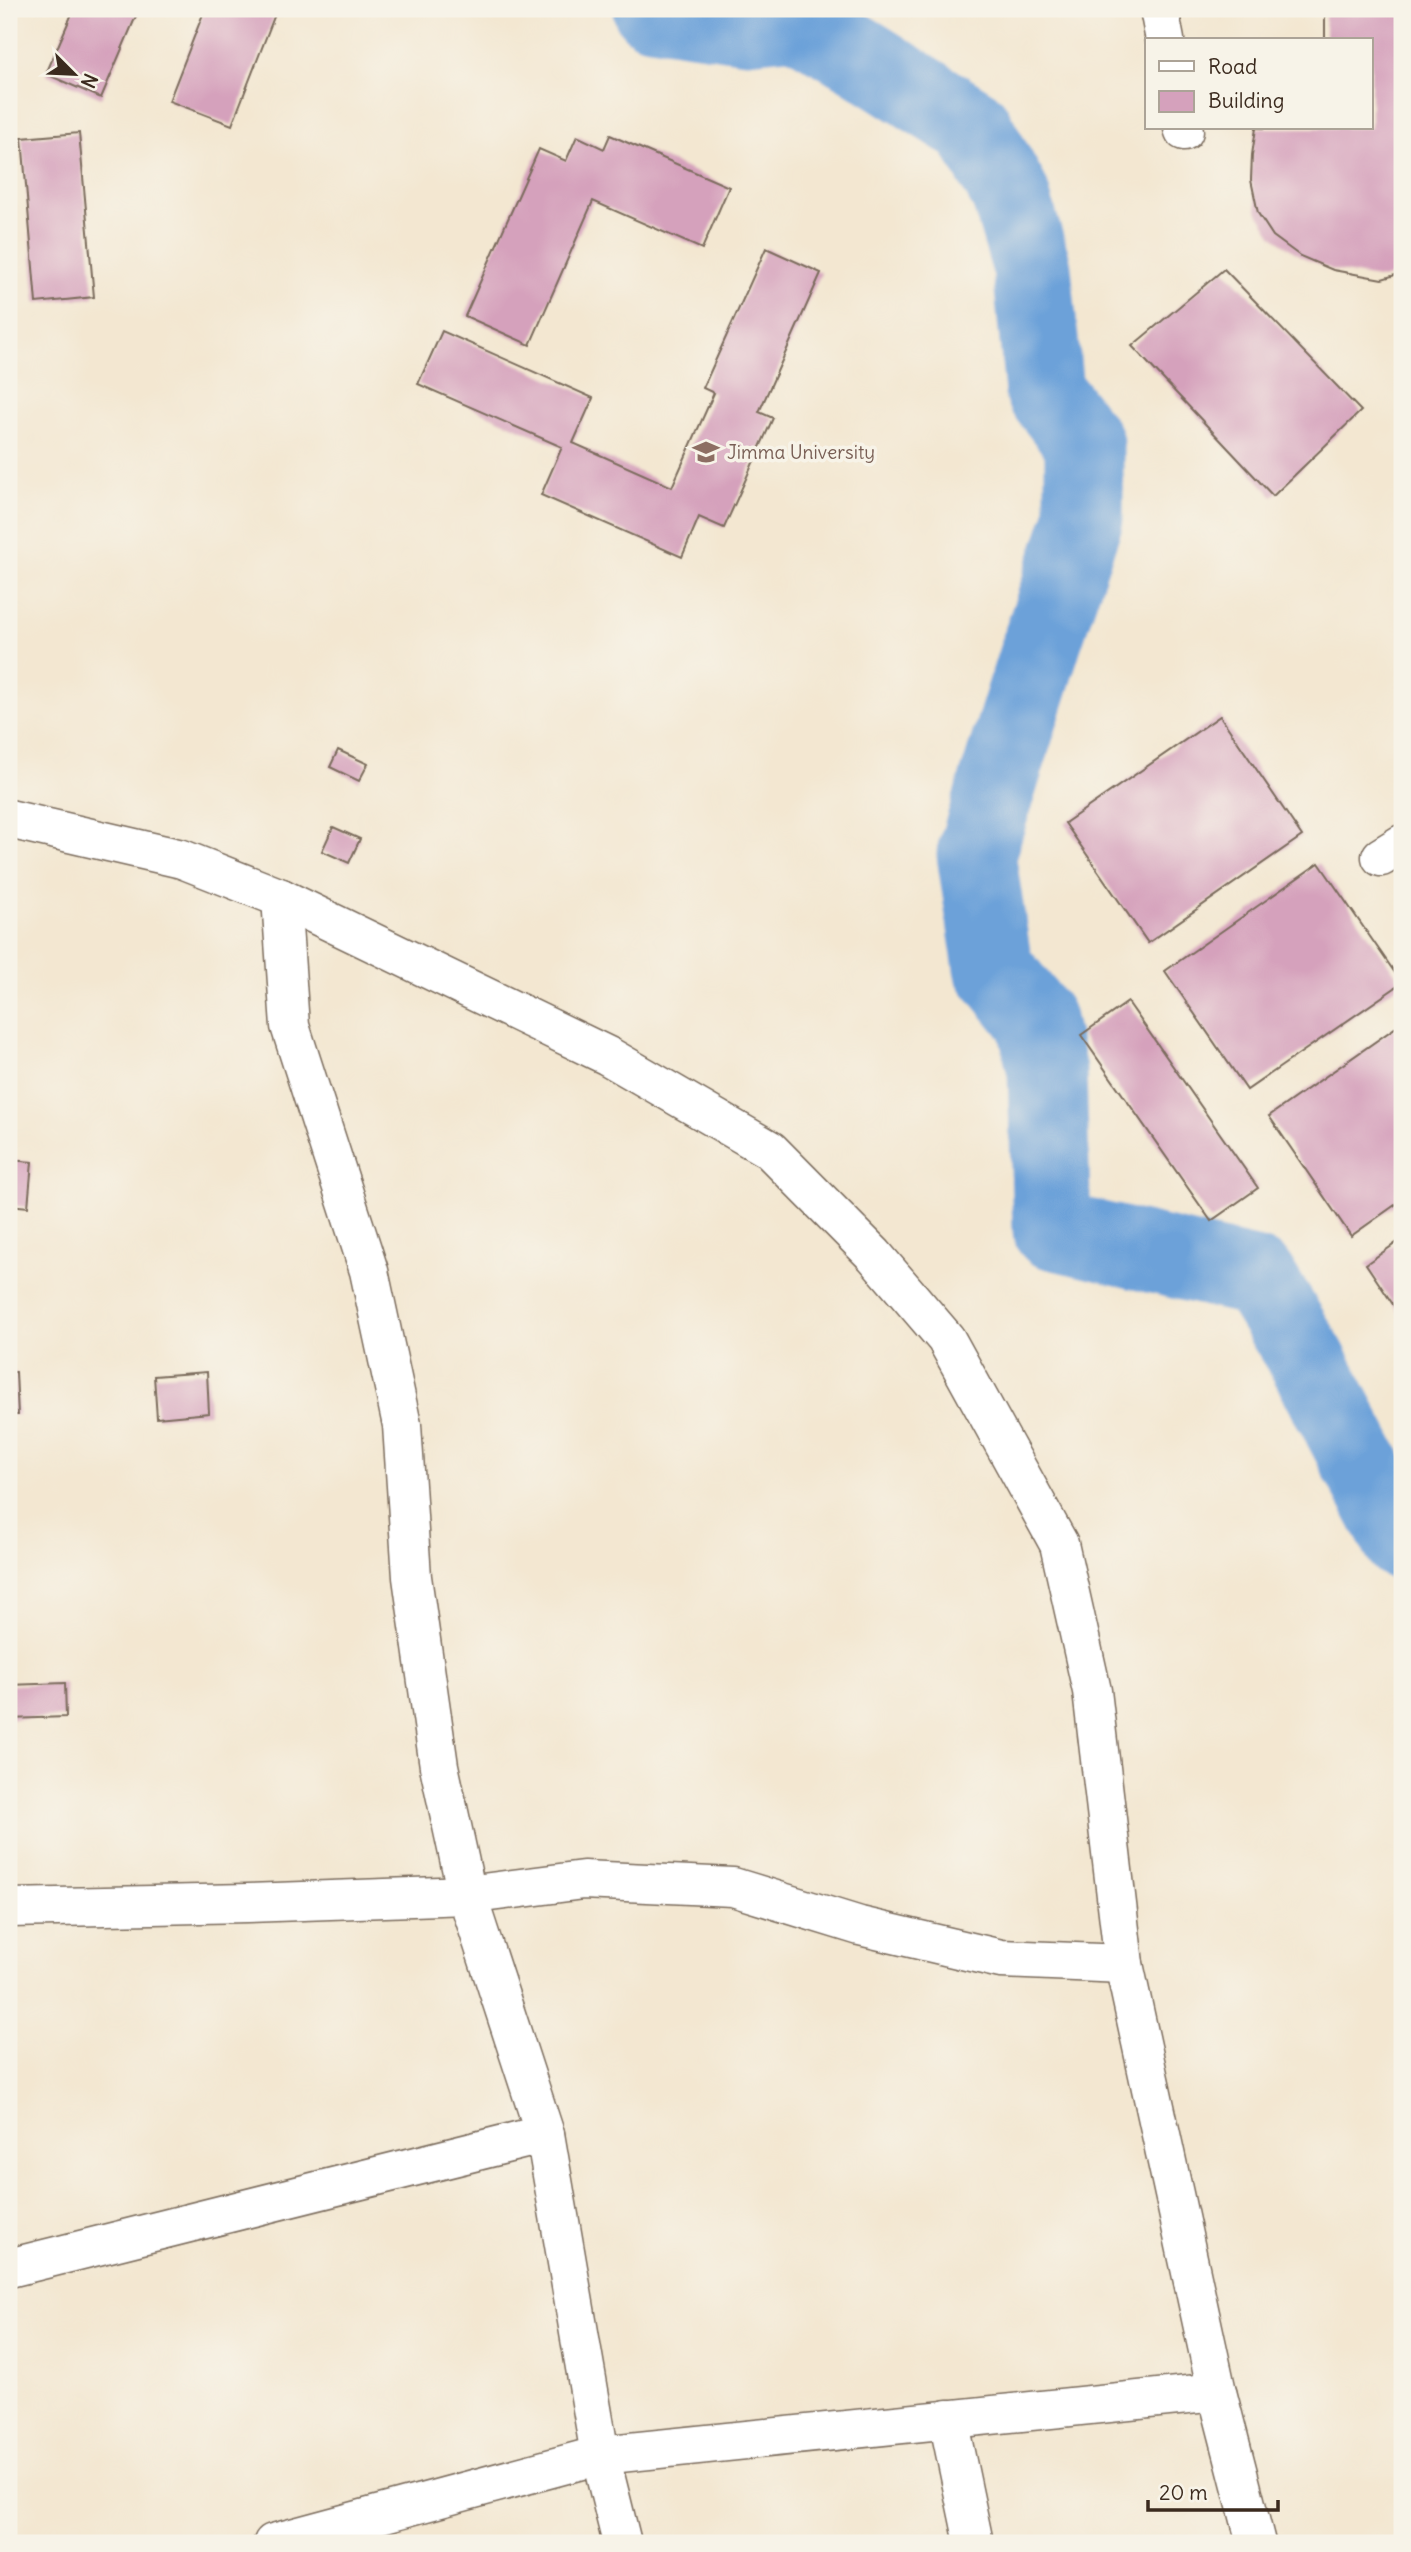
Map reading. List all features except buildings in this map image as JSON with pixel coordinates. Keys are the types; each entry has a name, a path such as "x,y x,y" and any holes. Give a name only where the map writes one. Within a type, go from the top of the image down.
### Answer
{"street":[{"path":"1159,9 1165,38"},
{"path":"9,818 182,859 281,898 608,1056 770,1150 874,1255 946,1339 1059,1544 1092,1691 1124,1964 1217,2392 1256,2543"},
{"path":"281,898 290,1026 369,1272 402,1425 412,1577 439,1766 467,1895 545,2134 600,2455 622,2543"},
{"path":"9,1908 262,1903 467,1895 583,1880 733,1887 860,1926 1001,1959 1124,1964"},
{"path":"9,2268 545,2134"},
{"path":"273,2543 600,2455 1217,2392"},
{"path":"948,2418 974,2543"}],"waterway":[{"path":"652,9 747,23 796,18 973,127 1010,194 1032,268 1044,391 1084,443 1084,518 976,854 993,967 1036,1020 1047,1072 1052,1230 1257,1278 1308,1361 1402,1541"}],"place":[{"name":"Jimma University","path":"706,452"}]}
